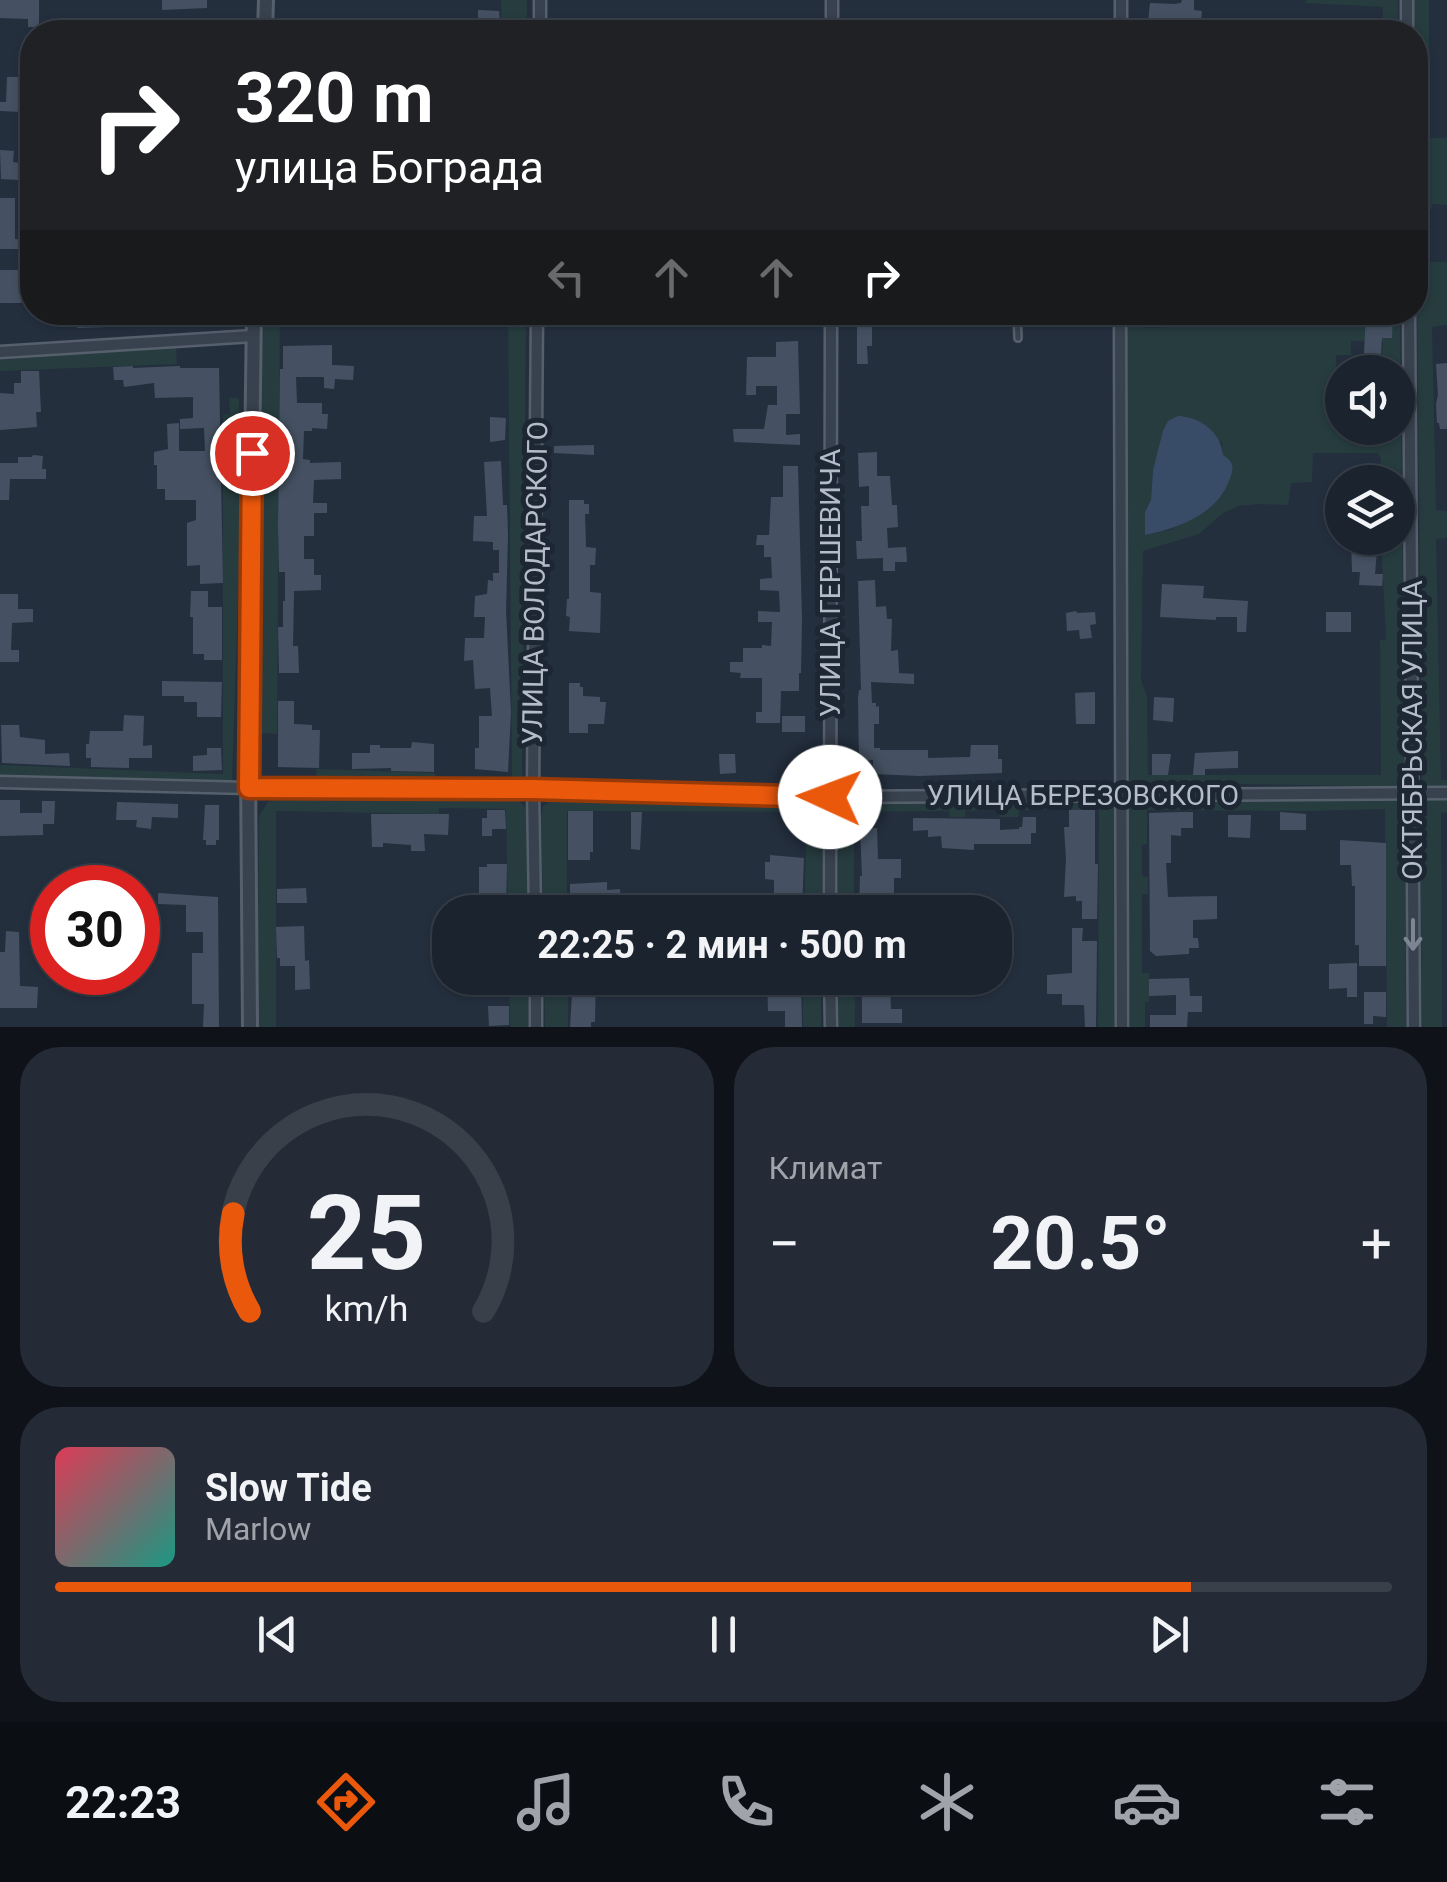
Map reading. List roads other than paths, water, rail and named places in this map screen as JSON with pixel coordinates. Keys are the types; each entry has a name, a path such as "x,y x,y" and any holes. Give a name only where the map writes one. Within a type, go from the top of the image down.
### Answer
{"street":[{"path":"250,1027 253,325"},
{"name":"УЛИЦА ВОЛОДАРСКОГО","path":"534,895 537,325"},
{"name":"УЛИЦА ГЕРШЕВИЧА","path":"830,895 831,325"},
{"path":"1120,325 1122,1027"},
{"name":"ОКТЯБРЬСКАЯ УЛИЦА","path":"1409,325 1414,1027"},
{"path":"0,352 253,336"},
{"name":"УЛИЦА БЕРЕЗОВСКОГО","path":"0,782 830,797 1447,792"},
{"path":"536,995 536,1027"},
{"path":"830,995 830,1027"}],"lane":[{"path":"1018,325 1018,338"}],"water":[{"path":"1178,416 1201,423 1214,433 1223,455 1231,463 1232,473 1223,493 1206,511 1170,529 1145,535 1145,512 1151,500 1153,470 1163,431 1168,421"}]}
